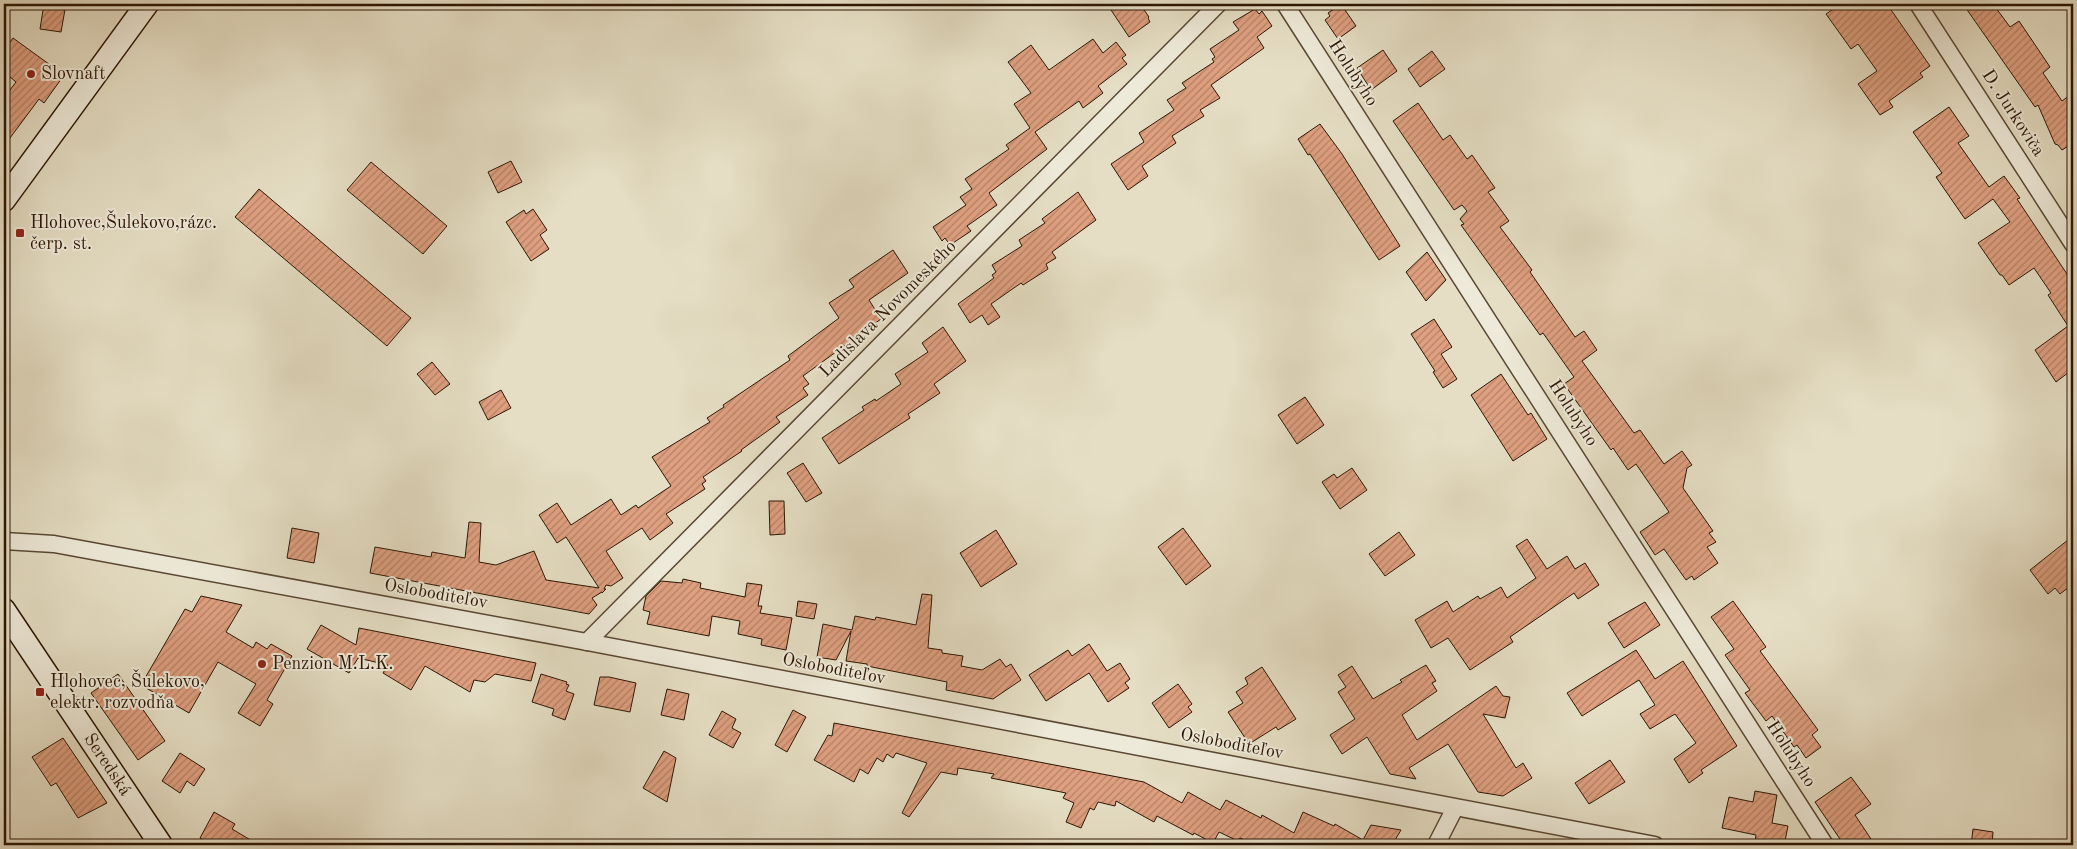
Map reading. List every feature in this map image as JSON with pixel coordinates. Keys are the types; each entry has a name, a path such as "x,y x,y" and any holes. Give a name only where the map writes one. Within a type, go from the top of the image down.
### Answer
{"street":[{"path":"4,200 147,4"},
{"name":"Ladislava Novomeského","path":"586,642 1218,4"},
{"name":"Holubyho","path":"1285,4 1825,845"},
{"name":"D. Jurkoviča","path":"1918,4 2073,244"},
{"name":"Osloboditeľov","path":"4,541 54,544 586,642 1655,845"},
{"name":"Seredská","path":"4,610 161,845"},
{"path":"1436,845 1455,808"}],"building":[{"path":"44,4 66,4 61,32 40,29"},
{"path":"1107,4 1140,4 1149,17 1150,22 1129,37"},
{"path":"1341,4 1356,26 1338,39 1325,20 1330,16 1328,13"},
{"path":"1841,4 1887,4 1930,66 1920,73 1923,77 1889,101 1893,107 1880,115 1858,84 1877,71 1858,44 1851,49 1826,14"},
{"path":"1963,4 1993,4 2010,27 2019,21 2050,67 2043,73 2062,101 2073,93 2073,143 2062,150 2055,144 2038,105 2035,107"},
{"path":"1255,9 1259,14 1262,11 1272,26 1257,37 1264,48 1211,85 1220,98 1200,110 1204,116 1172,136 1176,143 1142,166 1148,176 1128,190 1111,164 1144,142 1139,133 1174,110 1167,100 1186,88 1182,83 1214,62 1212,59 1215,57 1210,49 1239,30 1233,22"},
{"path":"13,38 64,75 44,103 39,99 4,146 4,98 16,82 4,72 4,50"},
{"path":"1093,39 1103,53 1116,42 1126,55 1122,58 1127,64 1098,86 1103,93 1083,108 1079,101 1035,132 1047,149 989,193 997,205 967,226 971,231 950,245 945,238 942,241 933,227 966,205 960,197 972,189 965,179 1009,149 1006,145 1030,128 1014,104 1031,93 1008,62 1031,45 1049,70"},
{"path":"1383,50 1397,71 1371,90 1357,68"},
{"path":"1432,51 1445,69 1420,87 1408,69"},
{"path":"1418,103 1443,140 1450,135 1467,159 1472,155 1495,188 1488,192 1509,221 1500,227 1532,270 1530,272 1575,337 1584,331 1597,350 1582,361 1634,433 1640,430 1664,464 1682,451 1692,465 1687,468 1683,488 1713,531 1709,533 1716,542 1707,547 1718,563 1694,580 1692,576 1686,580 1664,549 1655,555 1640,532 1669,512 1636,464 1628,470 1613,448 1611,450 1564,384 1574,377 1543,333 1540,335 1461,225 1464,224 1460,219 1467,211 1462,205 1454,210 1393,121"},
{"path":"1949,107 1969,136 1958,143 1989,187 2004,176 2020,198 2017,199 2073,283 2073,369 2056,382 2035,350 2068,326 2048,295 2051,293 2034,268 2009,285 2000,275 1978,243 2010,222 1993,199 1965,219 1936,177 1942,173 1913,132"},
{"path":"1320,124 1342,154 1400,246 1379,260 1310,154 1308,155 1298,139"},
{"path":"511,161 522,182 498,193 488,172"},
{"path":"371,162 447,226 423,254 347,190"},
{"path":"259,189 411,318 387,346 235,217"},
{"path":"1078,192 1096,220 1052,252 1056,258 1046,264 1048,269 1023,285 1021,283 991,304 1000,317 988,325 982,315 970,323 958,304 994,278 992,275 996,272 992,265 1022,246 1019,240 1045,223 1042,219"},
{"path":"533,209 547,230 540,235 549,249 531,261 506,222 524,210 526,214"},
{"path":"893,250 908,273 869,300 881,319 803,376 809,384 803,388 808,395 776,417 780,422 742,451 703,477 706,481 702,484 705,489 666,514 673,523 650,540 642,528 606,551 623,578 611,586 606,585 604,589 606,589 602,593 592,598 597,605 589,614 370,573 375,547 431,557 432,552 465,558 469,522 481,523 479,562 496,565 534,551 546,580 599,588 566,537 557,543 539,515 557,503 571,525 611,499 621,515 636,505 638,508 671,486 652,457 710,422 707,418 724,407 723,405 790,360 788,356 839,318 829,303 854,287 849,280"},
{"path":"1427,252 1446,280 1426,301 1406,272"},
{"path":"1434,319 1452,347 1441,354 1457,379 1443,388 1433,372 1435,371 1411,334"},
{"path":"943,327 966,361 934,384 940,393 908,414 910,418 839,464 822,438 864,410 862,407 875,399 876,401 901,384 895,374 928,352 922,343"},
{"path":"432,362 450,384 435,395 417,374"},
{"path":"1501,374 1528,415 1531,413 1547,439 1513,461 1471,395"},
{"path":"501,390 511,408 488,420 479,402"},
{"path":"1305,397 1324,425 1297,444 1278,415"},
{"path":"803,463 822,493 806,502 787,473"},
{"path":"1352,468 1367,490 1340,509 1322,482 1334,474 1337,478"},
{"path":"769,501 784,501 785,534 770,535"},
{"path":"292,528 319,533 314,563 287,558"},
{"path":"1183,528 1211,566 1186,585 1158,547"},
{"path":"996,530 1017,564 981,587 960,553"},
{"path":"1399,532 1415,555 1385,576 1369,554"},
{"path":"2073,536 2073,584 2060,594 2055,588 2048,594 2030,570"},
{"path":"1527,539 1547,569 1567,556 1575,569 1585,563 1599,585 1578,599 1574,593 1510,637 1513,642 1470,670 1448,638 1431,648 1415,620 1447,601 1453,612 1478,596 1480,599 1501,587 1507,598 1536,578 1516,546"},
{"path":"683,579 701,583 700,588 745,597 747,583 762,585 758,606 762,606 760,613 792,618 786,650 761,645 762,639 738,634 740,621 712,616 709,636 647,624 650,612 643,610 646,596 661,581 682,583"},
{"path":"922,594 932,595 928,648 942,650 942,653 963,656 961,666 982,670 1000,659 1006,667 1011,664 1021,680 993,699 946,690 947,682 846,661 851,631 836,660 817,657 823,624 852,630 855,616 875,620 876,617 916,625"},
{"path":"201,596 242,605 226,632 253,648 256,642 267,649 271,644 292,656 267,700 273,704 260,726 238,713 256,684 218,662 189,713 141,685 185,609 192,612"},
{"path":"798,601 817,604 814,619 796,616"},
{"path":"1733,601 1766,647 1760,651 1818,730 1812,735 1821,747 1806,758 1797,745 1794,747 1772,716 1766,721 1745,693 1750,690 1725,655 1734,649 1711,617"},
{"path":"1645,602 1660,625 1624,648 1608,623"},
{"path":"321,625 356,645 359,628 536,663 531,681 495,674 485,682 474,680 470,692 425,666 411,690 383,673 388,665 358,658 349,673 307,649"},
{"path":"1089,644 1107,671 1120,663 1130,679 1125,683 1129,688 1108,702 1089,673 1046,701 1029,675 1068,650 1072,656"},
{"path":"1636,650 1655,679 1683,661 1737,746 1701,770 1703,773 1689,783 1674,759 1696,743 1675,714 1650,729 1640,714 1655,705 1639,680 1582,716 1567,693"},
{"path":"1426,665 1436,681 1432,683 1437,691 1402,715 1417,740 1496,686 1503,696 1510,697 1505,718 1483,714 1516,768 1523,763 1532,778 1503,796 1478,792 1448,744 1409,768 1416,779 1390,774 1367,737 1342,754 1330,735 1355,719 1338,692 1346,687 1338,675 1352,666 1373,699"},
{"path":"1262,667 1296,719 1278,730 1276,727 1249,744 1228,712 1243,703 1236,692 1248,684 1245,678"},
{"path":"118,674 165,741 138,760 91,693"},
{"path":"541,674 567,682 566,684 569,685 566,691 574,694 565,720 552,715 554,709 532,702"},
{"path":"600,677 636,683 630,712 594,705"},
{"path":"1178,684 1192,704 1188,707 1192,712 1169,728 1152,703"},
{"path":"667,689 689,694 684,720 661,715"},
{"path":"793,710 806,717 787,752 775,745"},
{"path":"722,711 736,719 732,728 741,733 733,748 709,735"},
{"path":"834,723 1144,782 1182,803 1188,792 1220,810 1226,800 1261,818 1262,815 1294,833 1303,812 1334,826 1335,824 1363,840 1371,825 1401,830 1392,845 1257,845 1240,838 1238,841 1219,832 1213,843 1157,816 1154,822 1116,801 1115,806 1098,802 1094,810 1090,808 1081,828 1066,822 1074,803 1063,798 1066,793 991,778 994,774 958,768 957,775 941,772 909,817 902,813 927,763 896,753 893,758 887,754 883,762 877,758 868,774 860,769 854,782 814,760 828,735 832,736"},
{"path":"63,738 107,803 78,818 56,783 51,786 32,757"},
{"path":"664,751 676,758 667,802 643,788"},
{"path":"180,753 205,769 194,786 187,781 180,793 162,781"},
{"path":"1610,760 1625,782 1589,804 1575,783"},
{"path":"1851,777 1871,804 1855,815 1875,845 1844,845 1815,802"},
{"path":"1755,791 1777,795 1772,823 1788,826 1785,841 1780,840 1780,845 1755,842 1756,835 1722,828 1729,797 1753,802"},
{"path":"214,812 235,824 232,829 259,845 213,845 200,838"},
{"path":"1973,829 1993,832 1992,845 1971,845"}],"place":[{"name":"Slovnaft","path":"31,74"},
{"name":"Hlohovec,Šulekovo,rázc. čerp. st.","path":"20,233"},
{"name":"Penzion M.L.K.","path":"262,664"},
{"name":"Hlohovec, Šulekovo, elektr. rozvodňa","path":"40,692"}]}
